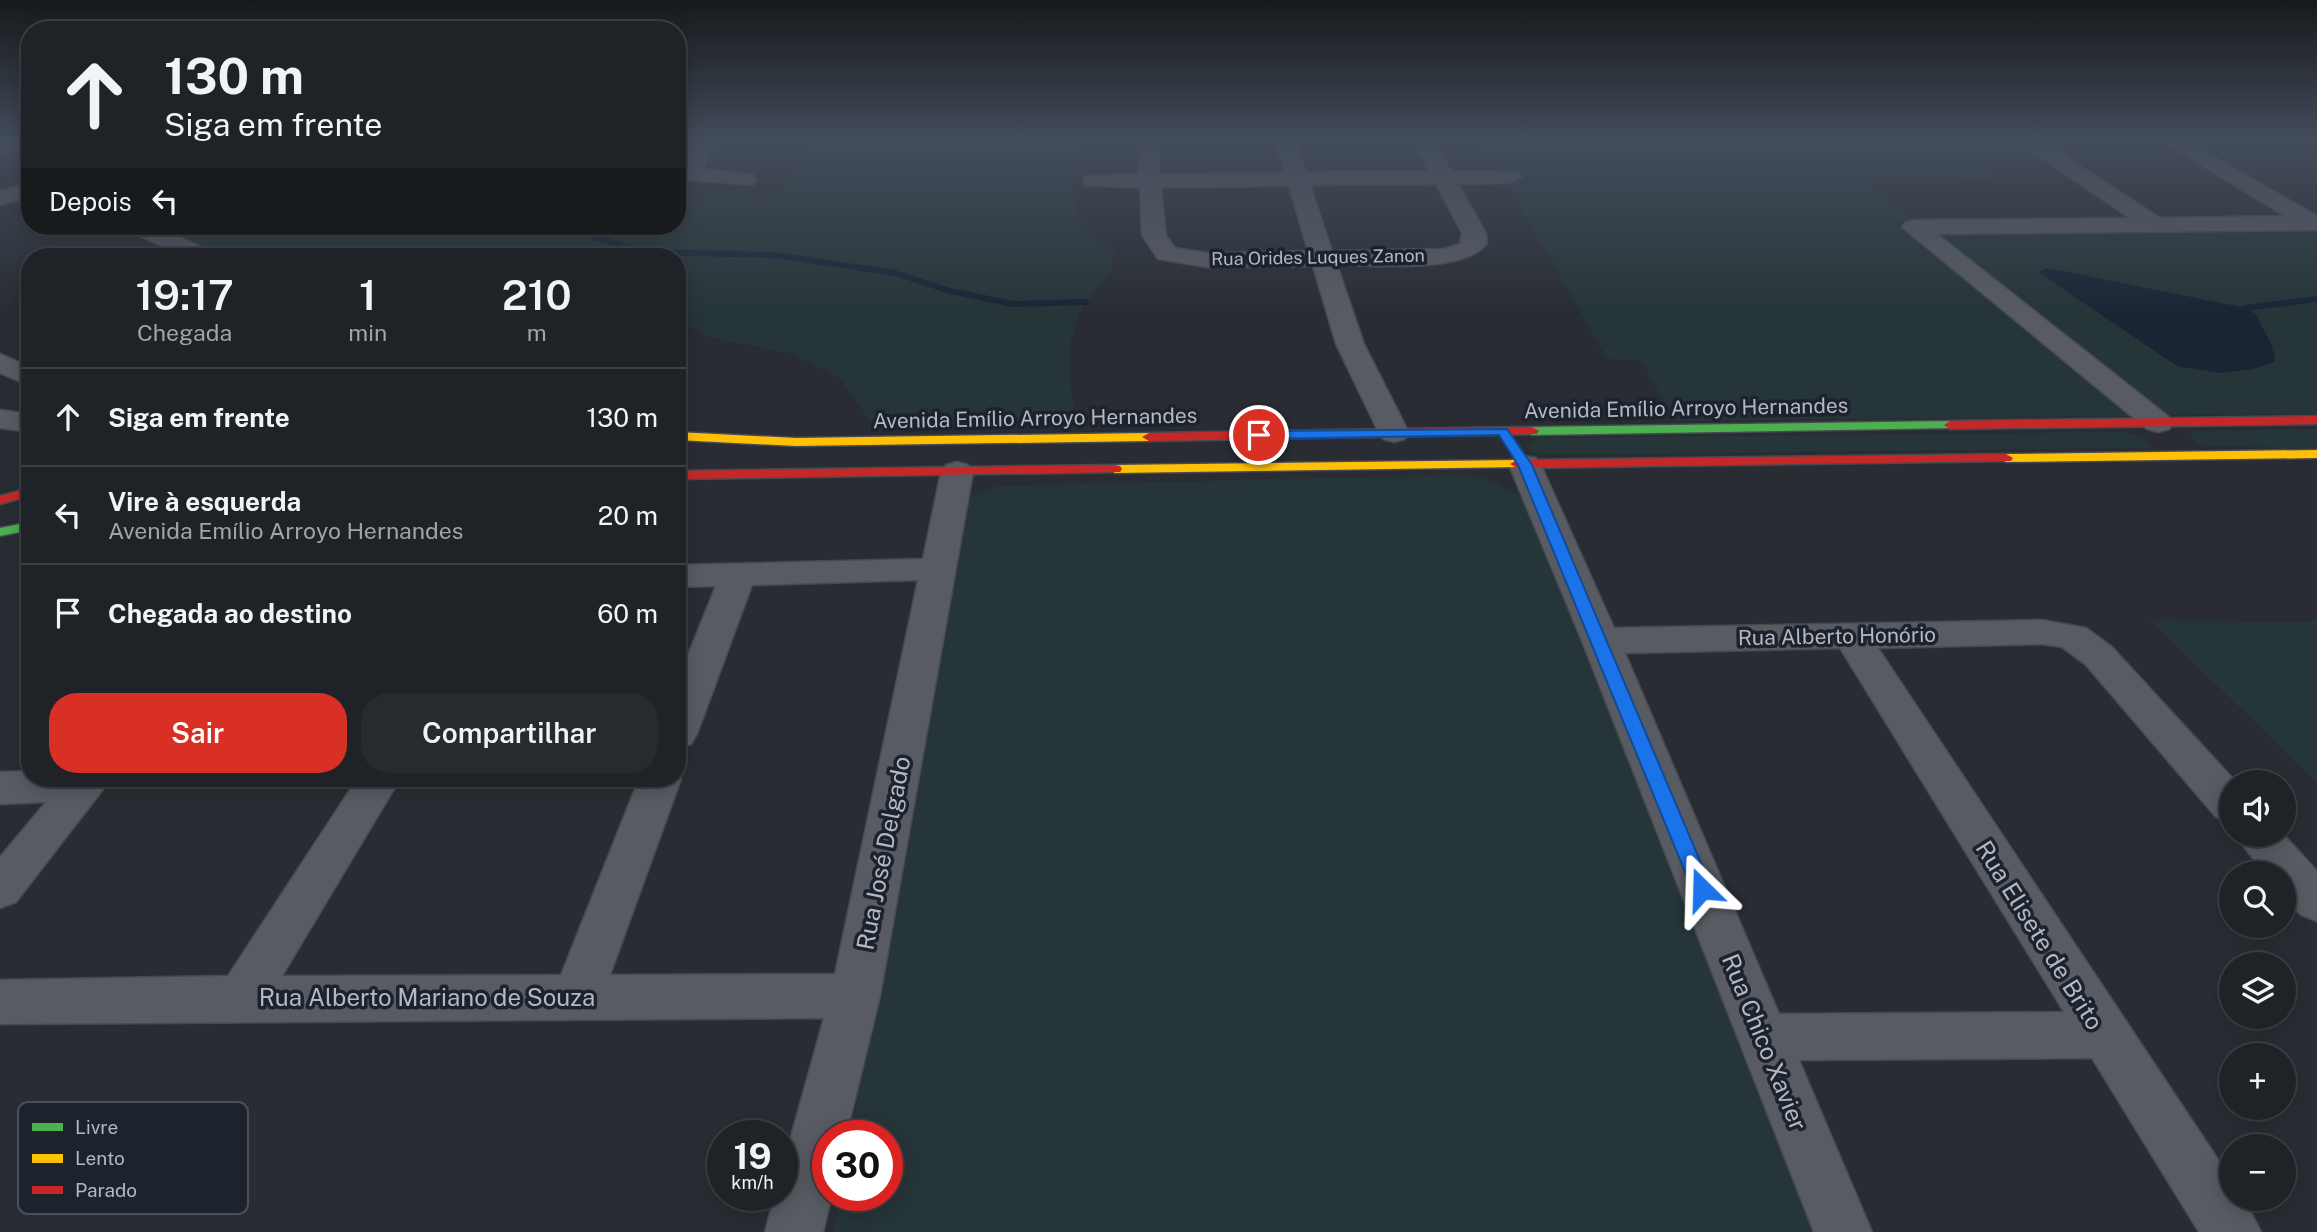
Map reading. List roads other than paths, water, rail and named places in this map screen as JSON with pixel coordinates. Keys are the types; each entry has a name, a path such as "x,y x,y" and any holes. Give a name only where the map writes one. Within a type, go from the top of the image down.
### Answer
{"main road":[{"name":"Avenida Emílio Arroyo Hernandes","path":"686,436 796,442 960,456 1514,448 2158,423 2317,420"},
{"path":"2158,423 2196,455"},
{"name":"Avenida Emílio Arroyo Hernandes","path":"686,474 960,456 1394,433 1514,448 2317,454"},
{"path":"0,500 21,494"},
{"path":"0,532 21,528"}],"street":[{"name":"Rua Orides Luques Zanon","path":"1151,197 1154,235 1167,254 1208,260 1444,256 1469,249 1475,243 1474,233 1454,197"},
{"path":"1303,197 1350,344 1394,433"},
{"path":"2113,197 2153,223"},
{"path":"2270,197 2314,222"},
{"path":"2158,423 1914,227 2314,222"},
{"path":"156,235 185,248"},
{"path":"0,419 21,422"},
{"name":"Rua Chico Xavier","path":"1514,448 1601,641 1843,1232"},
{"name":"Rua José Delgado","path":"794,1232 855,996 960,456"},
{"path":"686,576 938,569"},
{"path":"686,711 738,575"},
{"name":"Rua Alberto Honório","path":"1601,641 2042,632 2073,637 2099,656 2219,791"},
{"name":"Rua Elisete de Brito","path":"1851,636 2103,1035 2232,1232"},
{"path":"1,788 21,767"},
{"path":"1,788 21,787"},
{"path":"0,889 83,787"},
{"path":"242,998 374,787"},
{"path":"577,997 657,787"},
{"path":"2268,847 2317,902"},
{"name":"Rua Alberto Mariano de Souza","path":"0,1002 242,998 855,996"},
{"path":"1763,1037 2103,1035"}],"water":[{"path":"2048,268 2245,308 2256,314 2271,344 2275,362 2253,369 2221,373 2177,366 2038,272"}],"waterway":[{"path":"589,235 630,248"},
{"path":"686,253 775,255 895,273 950,291 1013,304 1086,302"},
{"path":"2236,315 2245,308 2317,299"}]}
